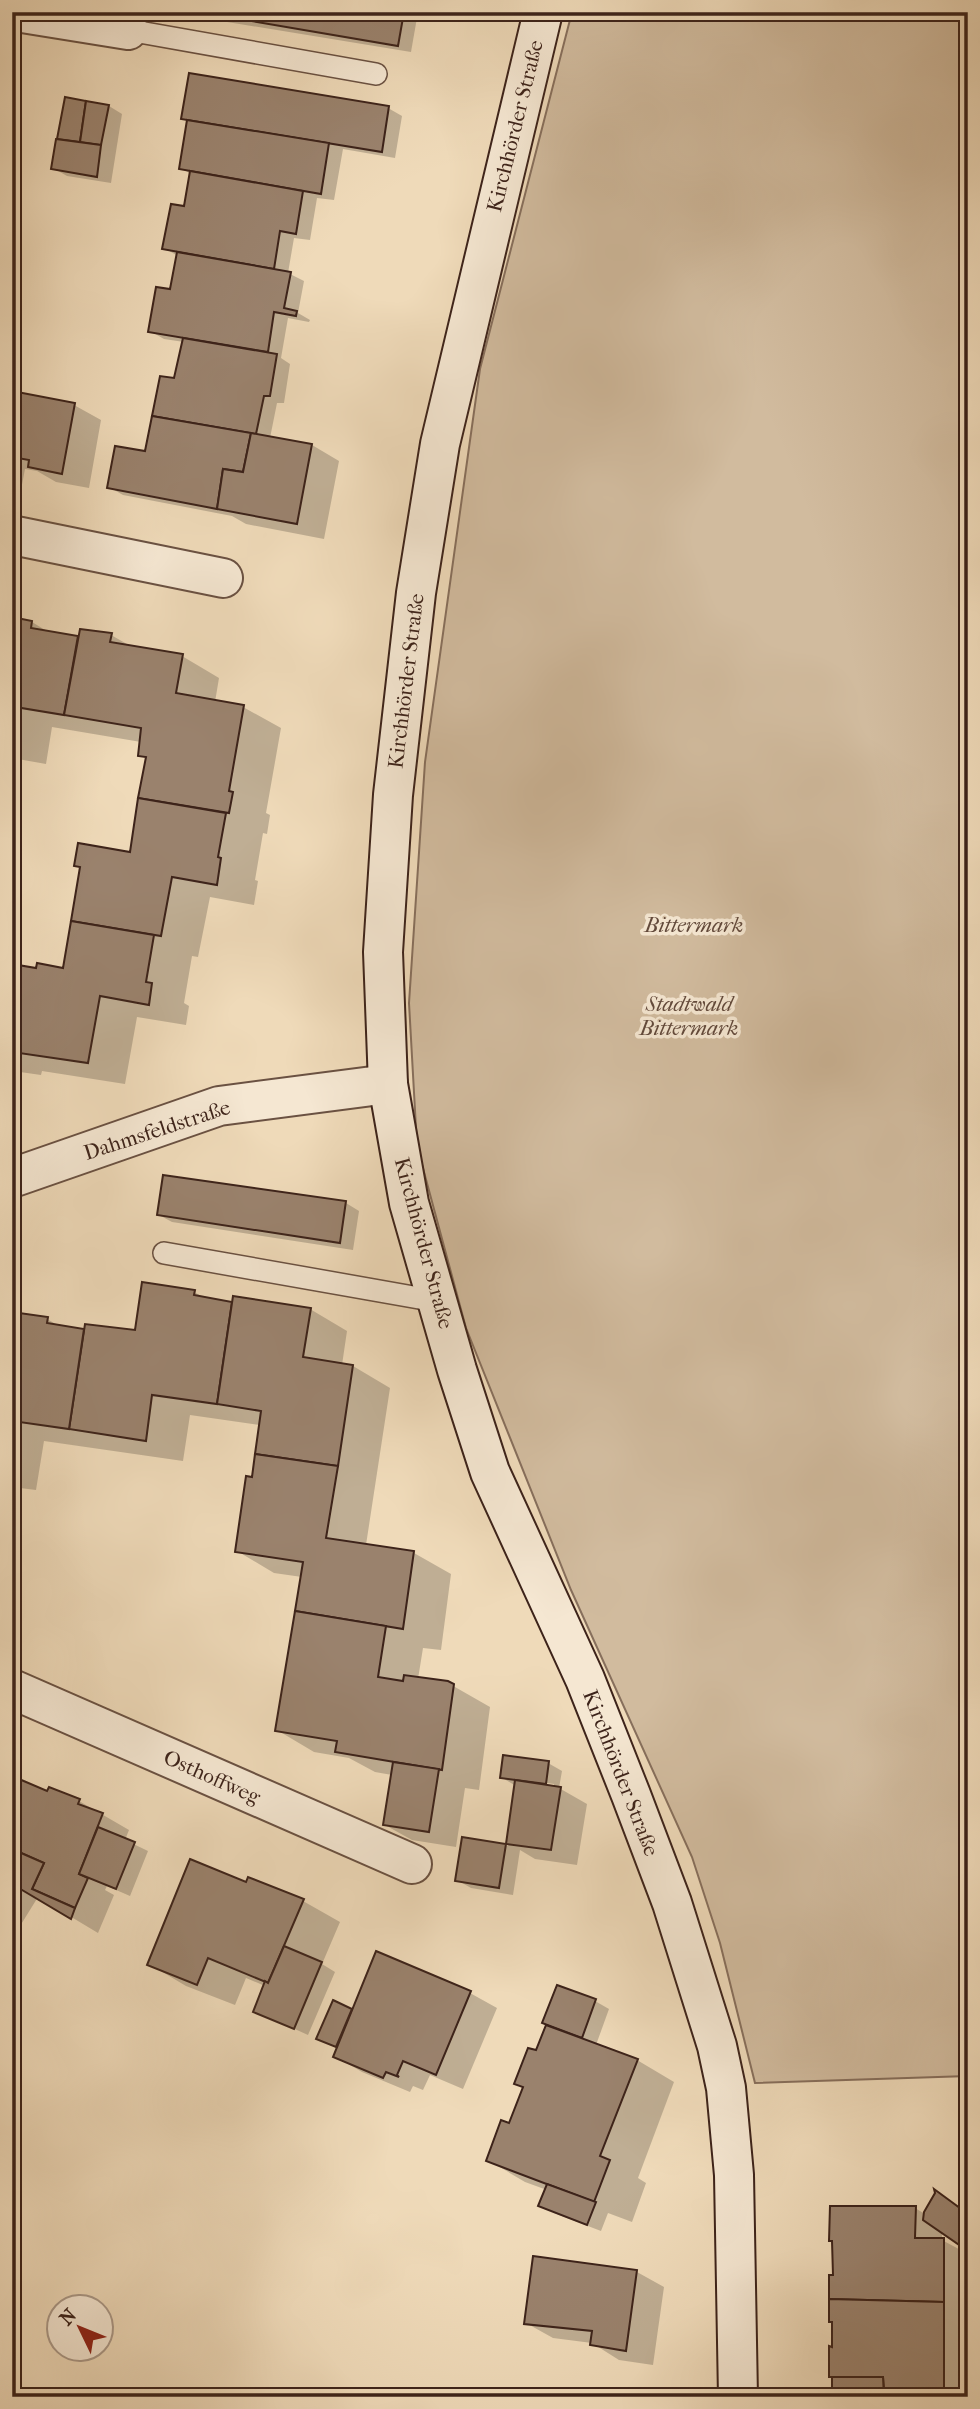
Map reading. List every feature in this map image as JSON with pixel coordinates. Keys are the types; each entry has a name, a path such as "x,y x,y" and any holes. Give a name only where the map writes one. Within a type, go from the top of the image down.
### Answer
{"main road":[{"path":"16,12 128,30"},
{"name":"Kirchhörder Straße","path":"543,12 440,443 416,593 393,795 383,952 387,1084 409,1203 436,1301 490,1472 585,1679 632,1795 672,1903 711,2023 726,2088 734,2175 738,2397"},
{"path":"12,535 223,578"},
{"name":"Dahmsfeldstraße","path":"12,1178 219,1106 387,1084"},
{"name":"Osthoffweg","path":"12,1689 412,1864"}],"lane":[{"path":"128,30 376,74"},
{"path":"164,1253 436,1301"}],"green space":[{"name":"Stadtwald Bittermark","path":"572,12 968,12 968,2076 755,2083 720,1943 692,1857 571,1590 466,1328 417,1146 409,1003 425,762 480,369"}],"building":[{"path":"199,12 404,12 398,46"},
{"path":"189,73 389,106 382,152 181,119"},
{"path":"65,97 86,101 80,142 57,139"},
{"path":"86,101 109,105 101,145 80,142"},
{"path":"187,120 329,143 321,194 179,169"},
{"path":"56,139 101,145 97,177 51,169"},
{"path":"190,171 303,191 296,234 280,231 274,269 162,249 171,204 184,206"},
{"path":"177,252 291,272 284,308 297,311 296,316 274,312 268,352 148,332 156,287 170,289"},
{"path":"183,338 277,354 270,396 264,396 256,434 152,416 160,376 174,378"},
{"path":"12,391 75,403 62,474 28,467 29,460 12,457"},
{"path":"152,416 251,433 243,472 223,469 217,509 107,488 115,446 145,451"},
{"path":"251,433 312,444 297,524 217,509 223,469 243,472"},
{"path":"12,617 32,621 31,628 78,636 64,715 15,707 12,723"},
{"path":"80,629 112,633 110,642 183,654 176,693 244,705 229,791 233,792 229,813 138,798 146,757 138,756 141,728 64,715"},
{"path":"138,798 226,813 218,857 221,858 217,885 172,877 161,936 71,921 80,867 74,866 78,843 130,852"},
{"path":"71,921 154,935 146,982 152,983 149,1005 100,996 88,1063 12,1052 12,964 36,968 37,963 63,968"},
{"path":"163,1175 346,1201 340,1243 157,1215"},
{"path":"142,1282 195,1290 194,1295 232,1302 217,1404 152,1395 146,1441 69,1429 85,1324 135,1330"},
{"path":"233,1296 311,1308 303,1357 353,1365 338,1466 255,1454 261,1411 217,1404"},
{"path":"12,1312 48,1317 47,1323 84,1329 69,1429 12,1421"},
{"path":"255,1454 338,1466 326,1538 414,1551 403,1629 295,1611 303,1562 235,1552 246,1476 252,1477"},
{"path":"295,1611 386,1626 378,1677 403,1681 404,1675 454,1684 442,1770 335,1752 337,1741 275,1731"},
{"path":"503,1755 549,1761 546,1784 500,1778"},
{"path":"393,1762 439,1769 429,1832 383,1825"},
{"path":"19,1779 47,1791 49,1787 80,1799 78,1804 103,1813 79,1874 88,1878 75,1908 32,1889 44,1863 12,1849 12,1797"},
{"path":"515,1780 561,1787 551,1850 506,1844"},
{"path":"98,1827 135,1842 116,1889 79,1874"},
{"path":"462,1837 506,1844 499,1888 455,1881"},
{"path":"12,1849 44,1863 32,1889 75,1908 71,1919 12,1884"},
{"path":"190,1859 246,1882 248,1877 304,1899 268,1983 208,1958 197,1985 147,1965"},
{"path":"284,1946 322,1962 294,2029 253,2012 265,1981 268,1983"},
{"path":"376,1951 471,1991 436,2075 403,2061 397,2075 399,2077 386,2072 383,2078 333,2057"},
{"path":"557,1985 596,1999 582,2038 542,2023"},
{"path":"333,2000 352,2009 336,2047 316,2039"},
{"path":"546,2025 638,2059 600,2156 610,2160 594,2202 486,2161 501,2120 509,2123 523,2087 514,2084 528,2048 536,2050"},
{"path":"547,2184 596,2202 587,2225 538,2206"},
{"path":"934,2189 968,2214 968,2251 923,2220 924,2212 935,2193"},
{"path":"830,2206 916,2206 915,2238 944,2238 944,2302 829,2299 829,2275 833,2275 832,2241 829,2241"},
{"path":"533,2256 637,2270 626,2351 590,2345 592,2331 524,2324"},
{"path":"829,2299 944,2302 944,2397 922,2397 896,2391 897,2389 884,2389 883,2377 829,2377 832,2322 829,2322"},
{"path":"832,2377 883,2377 884,2397 832,2397"}],"park label":[{"name":"Bittermark","path":"694,925"}]}
